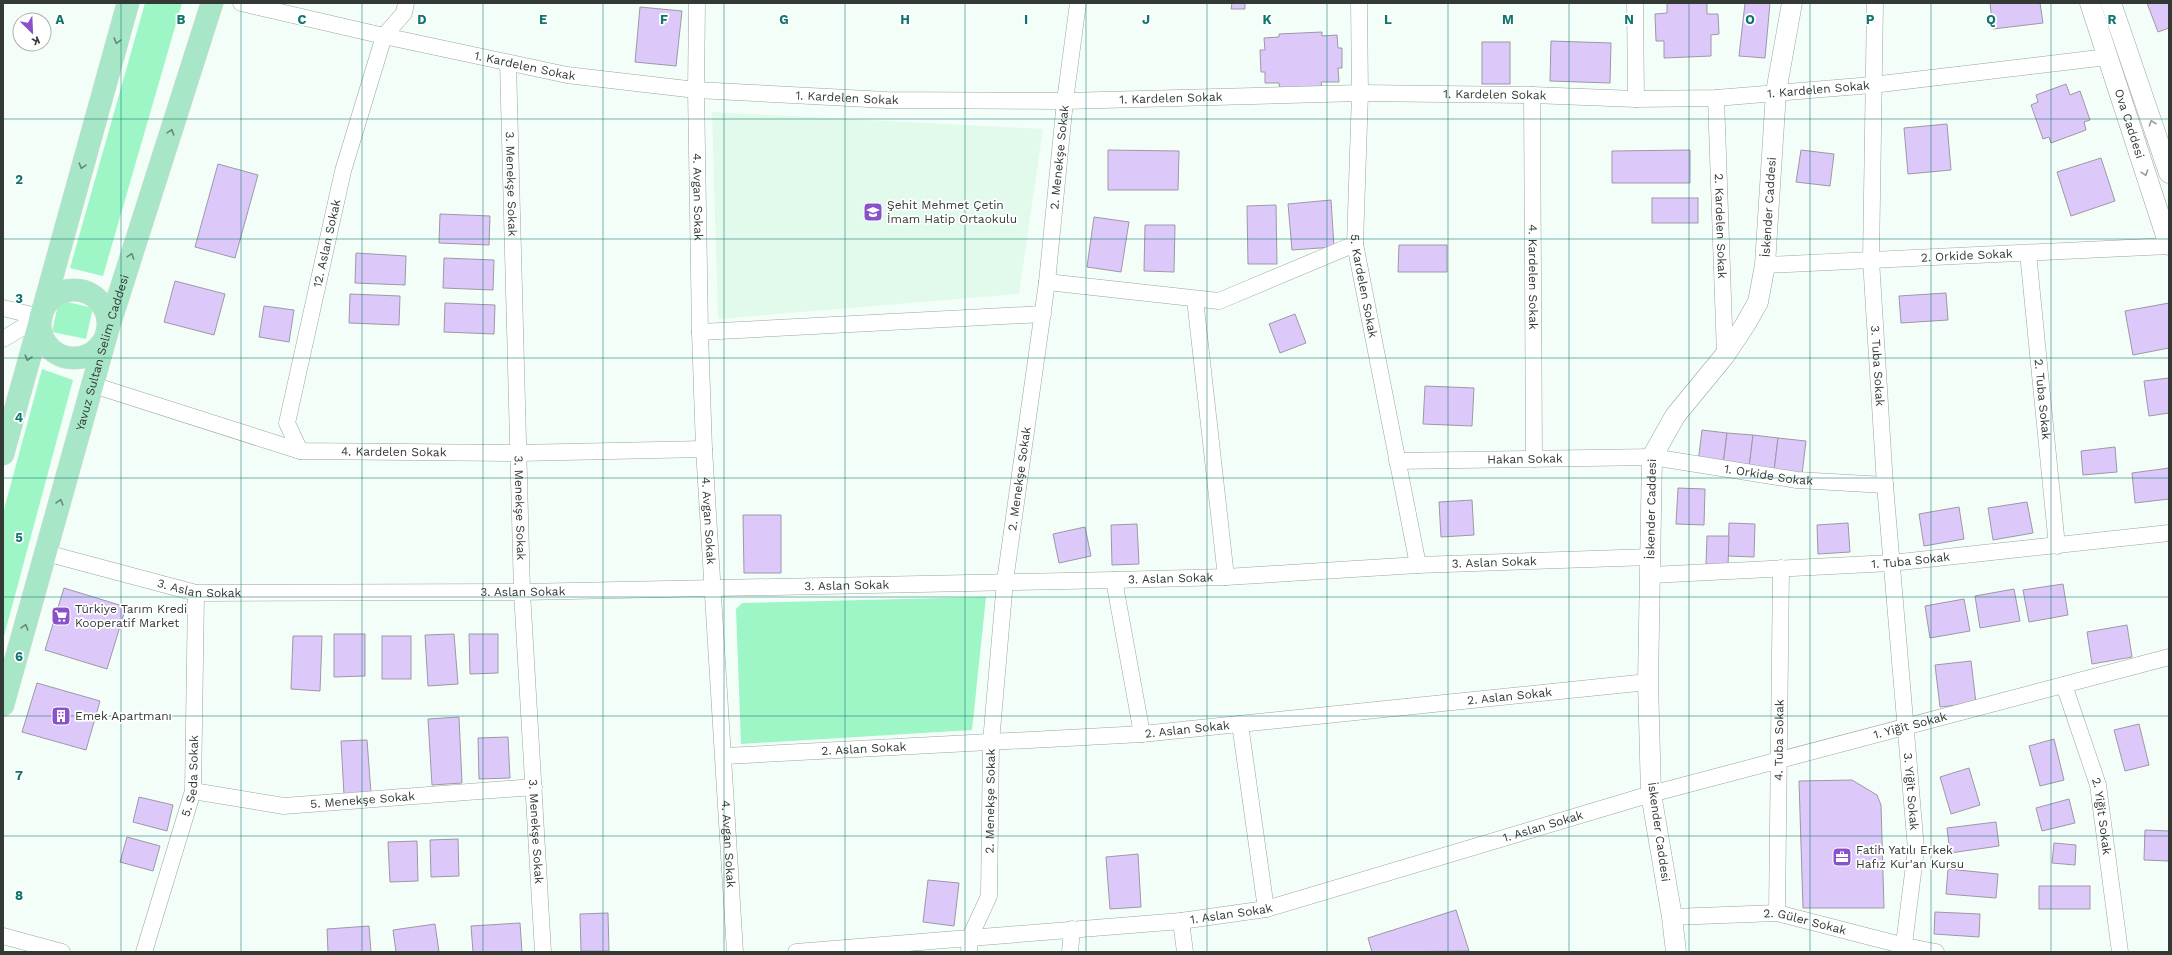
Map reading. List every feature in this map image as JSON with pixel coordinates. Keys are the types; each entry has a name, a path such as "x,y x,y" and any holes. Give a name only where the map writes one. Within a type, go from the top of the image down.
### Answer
{"main road":[{"path":"3,454 128,3"},
{"name":"Yavuz Sultan Selim Caddesi","path":"3,705 94,385 108,329 212,3"},
{"path":"69,290 80,290 90,293 98,300 106,313 108,329 104,339 89,354 79,358 68,358 49,348 43,338 40,328 40,317 44,307 54,296 69,290"}],"street":[{"name":"1. Kardelen Sokak","path":"241,3 384,36 567,75 696,90 887,100 1065,101 1360,93 1636,99 1716,98 1872,85 2107,57"},
{"path":"384,36 404,13 406,3"},
{"name":"4. Avgan Sokak","path":"697,3 696,90 700,332 704,449 725,756 735,952"},
{"name":"2. Menekşe Sokak","path":"970,944 989,896 991,742 1005,582 1043,314 1065,101 1078,3"},
{"name":"5. Kardelen Sokak","path":"1359,3 1360,93 1355,244 1418,565"},
{"path":"1635,3 1636,99"},
{"name":"İskender Caddesi","path":"1676,952 1672,917 1652,794 1648,682 1652,457 1675,416 1725,355 1758,302 1765,265 1776,92 1792,3"},
{"name":"3. Tuba Sokak","path":"1875,3 1872,85 1871,260 1885,485 1905,727"},
{"name":"Ova Caddesi","path":"2090,3 2169,245"},
{"name":"Ova Caddesi","path":"2111,3 2169,173"},
{"name":"12. Aslan Sokak","path":"300,451 287,423 343,171 384,36"},
{"path":"2107,57 2128,52"},
{"name":"3. Menekşe Sokak","path":"508,62 522,592 542,952"},
{"name":"4. Kardelen Sokak","path":"1532,96 1534,459"},
{"name":"2. Kardelen Sokak","path":"1716,98 1725,355"},
{"path":"1047,282 1220,301 1355,244"},
{"name":"2. Orkide Sokak","path":"1765,265 2169,245"},
{"name":"2. Tuba Sokak","path":"2028,252 2057,546"},
{"path":"1195,299 1226,577"},
{"path":"3,308 40,317"},
{"path":"700,332 1043,314"},
{"path":"3,340 40,317"},
{"name":"4. Kardelen Sokak","path":"94,385 300,451 518,453 704,449"},
{"name":"Hakan Sokak","path":"1397,461 1652,457"},
{"name":"1. Orkide Sokak","path":"1652,457 1797,480 1885,485"},
{"name":"1. Tuba Sokak","path":"1651,566 1781,568 1891,563 2169,533"},
{"name":"3. Aslan Sokak","path":"46,553 196,593 522,592 1114,580 1226,577 1418,565 1651,566"},
{"name":"4. Tuba Sokak","path":"1777,913 1781,568"},
{"path":"1114,580 1142,734"},
{"name":"5. Seda Sokak","path":"144,952 193,791 196,593"},
{"name":"1. Yiğit Sokak","path":"1652,794 2169,657"},
{"name":"2. Aslan Sokak","path":"725,756 1142,734 1648,682"},
{"name":"2. Yiğit Sokak","path":"2064,685 2098,785 2120,952"},
{"path":"1240,724 1266,910"},
{"name":"3. Yiğit Sokak","path":"1904,949 1916,849 1905,727"},
{"name":"5. Menekşe Sokak","path":"193,791 284,806 534,787"},
{"name":"1. Aslan Sokak","path":"796,952 970,944 1072,929 1181,921 1266,910 1652,794"},
{"name":"2. Güler Sokak","path":"1672,917 1777,913 1904,949 1936,952"},
{"path":"1181,921 1185,952"},
{"path":"1070,952 1072,929"},
{"path":"3,936 62,952"}],"shaded area":[{"name":"Şehit Mehmet Çetin İmam Hatip Ortaokulu","path":"712,112 1043,129 1019,294 718,319"}],"green space":[{"path":"145,3 182,3 103,276 70,268"},
{"path":"59,300 93,308 86,339 52,332"},
{"path":"42,369 73,380 3,640 3,513"},
{"path":"986,597 972,730 741,744 736,609 742,603"}],"building":[{"path":"1232,3 1245,3 1245,9 1231,9"},
{"path":"1667,3 1707,3 1707,14 1718,14 1719,34 1711,35 1711,56 1664,58 1664,41 1656,41 1655,14 1667,13"},
{"path":"1745,3 1770,3 1765,58 1739,56"},
{"path":"1990,3 2040,3 2043,23 1993,29"},
{"path":"2147,3 2169,3 2169,28 2158,32"},
{"path":"640,7 682,11 676,66 635,62"},
{"path":"1322,32 1322,36 1337,35 1338,48 1342,48 1342,68 1338,68 1339,82 1321,82 1322,87 1280,89 1279,83 1265,83 1265,72 1261,72 1260,50 1265,50 1264,38 1279,37 1279,34"},
{"path":"1551,41 1611,43 1610,83 1550,81"},
{"path":"1482,42 1510,42 1510,84 1482,84"},
{"path":"2066,84 2070,95 2080,91 2090,120 2084,122 2086,130 2051,143 2049,137 2043,139 2031,105 2038,102 2036,95"},
{"path":"1947,124 1951,170 1908,174 1904,128"},
{"path":"1108,150 1179,151 1178,190 1108,190"},
{"path":"1690,150 1690,183 1612,183 1612,151"},
{"path":"1801,150 1834,154 1830,186 1796,182"},
{"path":"2101,158 2115,201 2071,216 2057,172"},
{"path":"218,164 258,175 235,258 195,247"},
{"path":"1652,198 1698,198 1698,223 1652,223"},
{"path":"1331,200 1334,247 1292,250 1288,204"},
{"path":"1276,205 1277,264 1248,264 1247,206"},
{"path":"440,214 490,216 489,245 439,243"},
{"path":"1094,217 1129,222 1121,272 1087,267"},
{"path":"1145,225 1175,225 1174,272 1144,271"},
{"path":"1399,245 1447,245 1447,272 1398,272"},
{"path":"356,253 406,256 405,285 355,283"},
{"path":"444,258 494,260 493,290 443,288"},
{"path":"175,281 225,294 214,335 164,322"},
{"path":"1946,293 1948,320 1901,323 1899,296"},
{"path":"350,294 400,296 399,325 349,323"},
{"path":"445,303 495,305 494,334 444,332"},
{"path":"2169,303 2169,348 2133,355 2125,311"},
{"path":"264,306 294,310 289,342 259,337"},
{"path":"1295,314 1306,343 1280,353 1269,324"},
{"path":"2169,378 2169,413 2149,416 2144,381"},
{"path":"1425,386 1474,388 1472,426 1423,424"},
{"path":"1702,430 1727,433 1723,465 1698,463"},
{"path":"1727,433 1753,435 1749,468 1723,465"},
{"path":"1753,435 1778,438 1774,471 1749,468"},
{"path":"1778,438 1806,441 1802,474 1774,471"},
{"path":"2115,447 2117,472 2083,475 2081,451"},
{"path":"2169,468 2169,499 2135,503 2132,473"},
{"path":"1678,488 1705,489 1704,525 1676,524"},
{"path":"1472,500 1474,535 1441,537 1439,502"},
{"path":"2027,502 2033,533 1993,540 1988,508"},
{"path":"1959,507 1964,539 1924,546 1919,514"},
{"path":"743,515 781,515 781,573 744,573"},
{"path":"1729,523 1755,524 1754,557 1728,556"},
{"path":"1848,523 1850,552 1818,554 1817,525"},
{"path":"1137,524 1139,564 1112,565 1111,525"},
{"path":"1085,527 1091,556 1059,563 1053,534"},
{"path":"1707,536 1729,536 1728,566 1706,565"},
{"path":"2063,584 2068,615 2029,622 2023,590"},
{"path":"64,588 126,607 107,669 45,650"},
{"path":"2014,589 2020,621 1980,628 1975,596"},
{"path":"1964,599 1970,631 1930,638 1925,606"},
{"path":"2127,625 2132,657 2092,664 2087,632"},
{"path":"334,634 365,634 365,676 334,677"},
{"path":"454,634 458,684 428,686 425,635"},
{"path":"469,634 498,634 498,673 470,674"},
{"path":"293,636 322,636 320,691 291,689"},
{"path":"382,636 411,636 411,679 382,679"},
{"path":"1971,661 1976,703 1940,707 1935,665"},
{"name":"Emek Apartmanı","path":"37,683 100,701 86,750 22,732"},
{"path":"459,717 462,783 432,785 428,719"},
{"path":"2139,724 2149,765 2125,771 2114,730"},
{"path":"508,737 510,778 479,779 478,738"},
{"path":"2054,739 2064,780 2040,786 2029,746"},
{"path":"367,740 371,793 344,795 341,741"},
{"path":"1969,768 1980,805 1951,814 1940,777"},
{"name":"Fatih Yatılı Erkek Hafız Kur'an Kursu","path":"1852,780 1877,795 1881,805 1884,908 1803,908 1799,781"},
{"path":"139,797 173,805 167,831 133,822"},
{"path":"2069,799 2075,823 2042,831 2036,808"},
{"path":"1996,822 1999,846 1950,853 1947,828"},
{"path":"2145,830 2169,831 2169,861 2144,860"},
{"path":"127,837 160,846 153,871 120,862"},
{"path":"458,839 459,876 431,877 430,840"},
{"path":"417,841 418,881 390,882 388,842"},
{"path":"2054,843 2076,845 2075,865 2052,863"},
{"path":"1138,854 1141,907 1110,909 1106,857"},
{"path":"1948,869 1998,874 1996,898 1946,894"},
{"path":"928,880 959,883 954,926 923,922"},
{"path":"2039,886 2090,886 2090,909 2039,909"},
{"path":"1456,910 1469,951 1372,952 1368,938"},
{"path":"1935,912 1980,914 1979,937 1934,934"},
{"path":"608,913 609,951 581,951 580,914"},
{"path":"520,923 522,952 473,952 471,926"},
{"path":"435,924 439,952 396,952 393,930"},
{"path":"369,926 371,952 328,952 327,929"}],"place":[{"name":"Şehit Mehmet Çetin İmam Hatip Ortaokulu","path":"873,212"},
{"name":"Türkiye Tarım Kredi Kooperatif Market","path":"61,616"},
{"name":"Emek Apartmanı","path":"61,716"},
{"name":"Fatih Yatılı Erkek Hafız Kur'an Kursu","path":"1842,857"}]}
